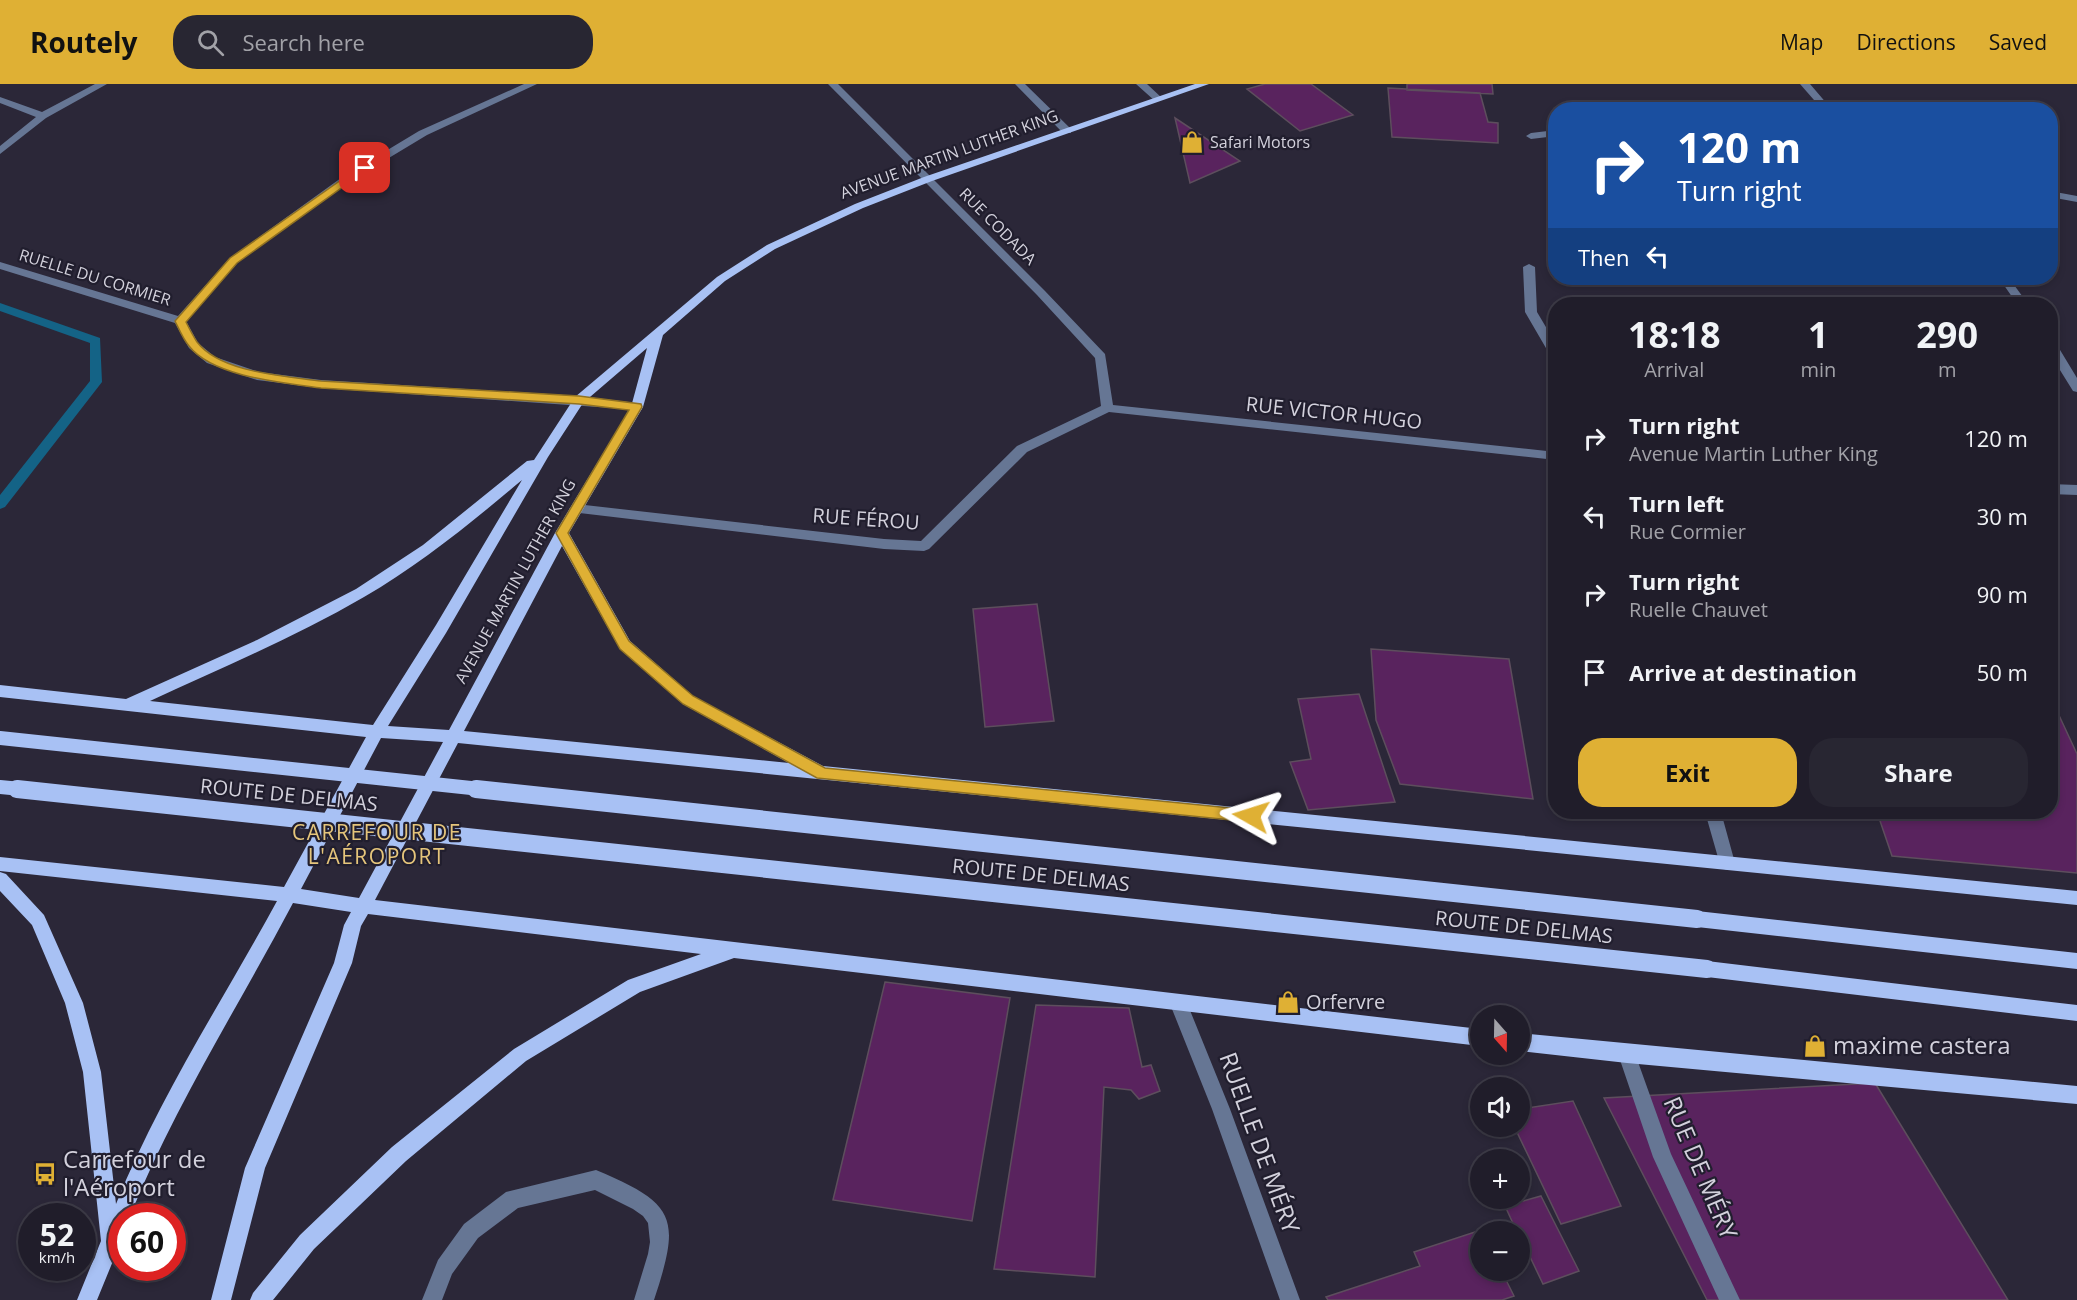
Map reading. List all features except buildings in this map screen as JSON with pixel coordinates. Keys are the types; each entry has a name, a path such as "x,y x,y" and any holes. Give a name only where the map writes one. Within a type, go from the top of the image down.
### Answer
{"main road":[{"name":"AVENUE MARTIN LUTHER KING","path":"126,1203 140,1168 182,1084 258,952 377,732 441,629 543,455 579,400 721,279 771,247 859,206 928,179 1204,84"},
{"name":"AVENUE MARTIN LUTHER KING","path":"220,1300 255,1168 343,963 353,925 562,533 637,407 657,335"},
{"path":"128,705 323,612 390,574 472,515 543,455"},
{"path":"562,533 625,645 688,700 822,774"},
{"path":"0,692 377,732 452,736 2077,898"},
{"name":"ROUTE DE DELMAS","path":"0,738 2077,961"},
{"name":"ROUTE DE DELMAS","path":"0,787 1707,969 2077,1013"},
{"path":"0,864 287,895 1179,1004 1470,1037"},
{"path":"0,879 38,920 74,1003 92,1072 108,1224"},
{"path":"260,1300 307,1242 399,1154 520,1055 634,986 736,949"},
{"path":"1530,1043 2077,1095"},
{"name":"AVENUE MARTIN LUTHER KING","path":"87,1300 108,1248"}],"street":[{"path":"0,151 43,116 102,84"},
{"path":"532,84 423,133 345,180 234,260 180,321 194,345 211,360 257,376 321,384 579,400 637,407"},
{"name":"RUE CODADA","path":"833,84 1101,357 1107,408"},
{"path":"1020,84 1067,131"},
{"path":"1141,84 1158,99"},
{"path":"1805,84 1821,102"},
{"path":"0,100 43,116"},
{"path":"1531,136 1548,134"},
{"path":"2058,196 2077,200"},
{"name":"RUELLE DU CORMIER","path":"0,265 180,321"},
{"path":"1529,267 1531,312 1548,341"},
{"path":"2058,356 2077,388"},
{"name":"RUE VICTOR HUGO","path":"1107,408 1548,455"},
{"name":"RUE FÉROU","path":"576,509 872,543 924,546 1022,449 1107,408"},
{"path":"2058,489 2077,490"},
{"path":"1715,819 1727,863"},
{"name":"RUELLE DE MÉRY","path":"1179,1004 1221,1109 1290,1300"},
{"name":"RUE DE MÉRY","path":"1627,1054 1663,1157 1730,1300"},
{"path":"432,1300 445,1267 471,1231 513,1199 596,1180 649,1208 656,1218 660,1231 659,1249 644,1300"}],"waterway":[{"path":"0,307 96,341 96,382 0,504"}],"place":[{"name":"Safari Motors","path":"1192,142"},
{"name":"Orfervre","path":"1288,1002"},
{"name":"maxime castera","path":"1815,1046"},
{"name":"Carrefour de l'Aéroport","path":"45,1174"}],"district":[{"name":"CARREFOUR DE L'AÉROPORT","path":"377,845"}],"route":[{"path":"365,168 234,260 180,321 194,345 211,360 257,376 321,384 579,400 637,407 562,533 625,645 688,700 822,774 1251,816"}]}
